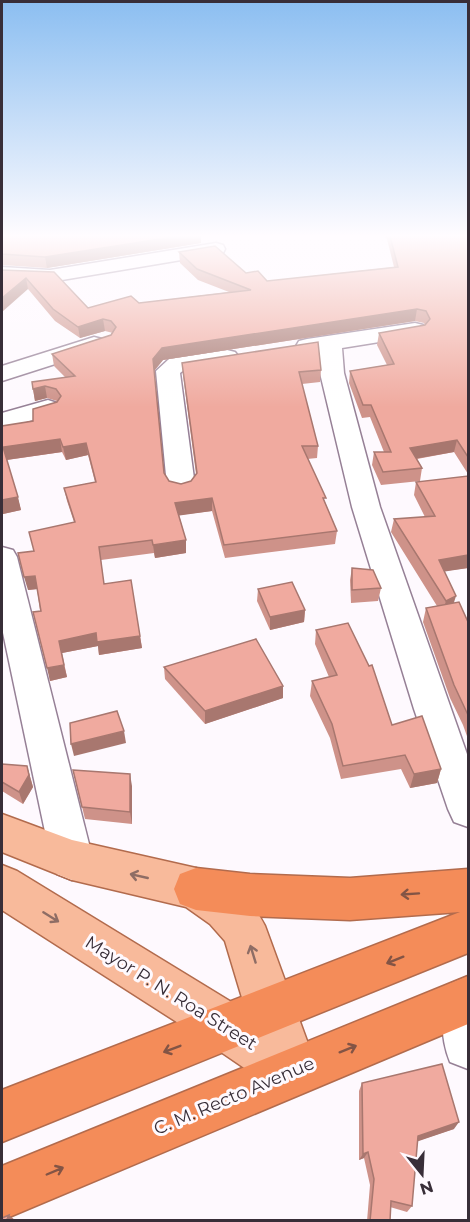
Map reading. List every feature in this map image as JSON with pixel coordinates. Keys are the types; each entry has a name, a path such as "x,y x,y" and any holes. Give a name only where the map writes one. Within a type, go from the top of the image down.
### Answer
{"highway":[{"path":"196,889 249,895 350,899 468,890"},
{"path":"2,1116 468,931"},
{"name":"C. M. Recto Avenue","path":"2,1194 293,1071 468,1015"}],"main road":[{"path":"2,833 72,861 196,889 226,909 241,925 249,942 248,1019"},
{"name":"Mayor P. N. Roa Street","path":"2,886 200,1009 248,1019 293,1071"}],"street":[{"path":"283,349 415,330"},
{"path":"2,374 104,340"},
{"path":"330,343 332,373 366,507 432,709 468,809"},
{"path":"181,486 168,371 177,364 247,354"},
{"path":"2,421 48,408"},
{"path":"2,557 72,861"}],"building":[{"path":"39,293 74,293 88,308 131,296 139,303 225,293 468,293 468,457 457,440 410,448 422,468 383,472 374,452 391,452 371,405 363,405 350,371 394,364 379,333 425,325 430,319 426,311 417,309 162,348 153,359 164,473 169,481 181,484 191,481 197,473 182,363 318,342 321,370 299,372 318,446 302,446 326,498 323,498 337,531 224,545 212,498 175,503 186,540 153,545 152,540 99,547 104,584 131,580 140,636 97,642 96,633 59,641 64,665 47,668 33,612 41,611 35,576 24,577 18,553 34,551 29,532 75,522 64,488 96,482 86,443 63,447 60,439 3,447 18,497 2,500 2,426 33,421 33,409 57,402 61,396 56,389 45,386 33,389 32,382 75,376 52,354 111,335 116,327 111,321 103,319 78,327 53,309"},
{"path":"468,476 468,555 439,560 456,596 446,601 394,519 435,516 416,482"},
{"path":"352,568 373,570 381,588 352,590"},
{"path":"292,582 305,610 270,617 258,589"},
{"path":"459,602 468,622 468,715 454,685 426,608"},
{"path":"348,623 369,666 372,665 392,725 422,716 441,769 414,774 405,755 343,766 332,724 312,681 337,675 316,630"},
{"path":"256,639 283,686 205,711 164,667"},
{"path":"117,711 124,731 71,744 70,723"},
{"path":"2,764 27,766 29,775 19,792 2,782"},
{"path":"73,770 130,774 130,812 82,807"},
{"path":"442,1064 459,1122 418,1136 412,1206 391,1201 390,1221 370,1221 374,1179 368,1152 363,1154 362,1083"}]}
